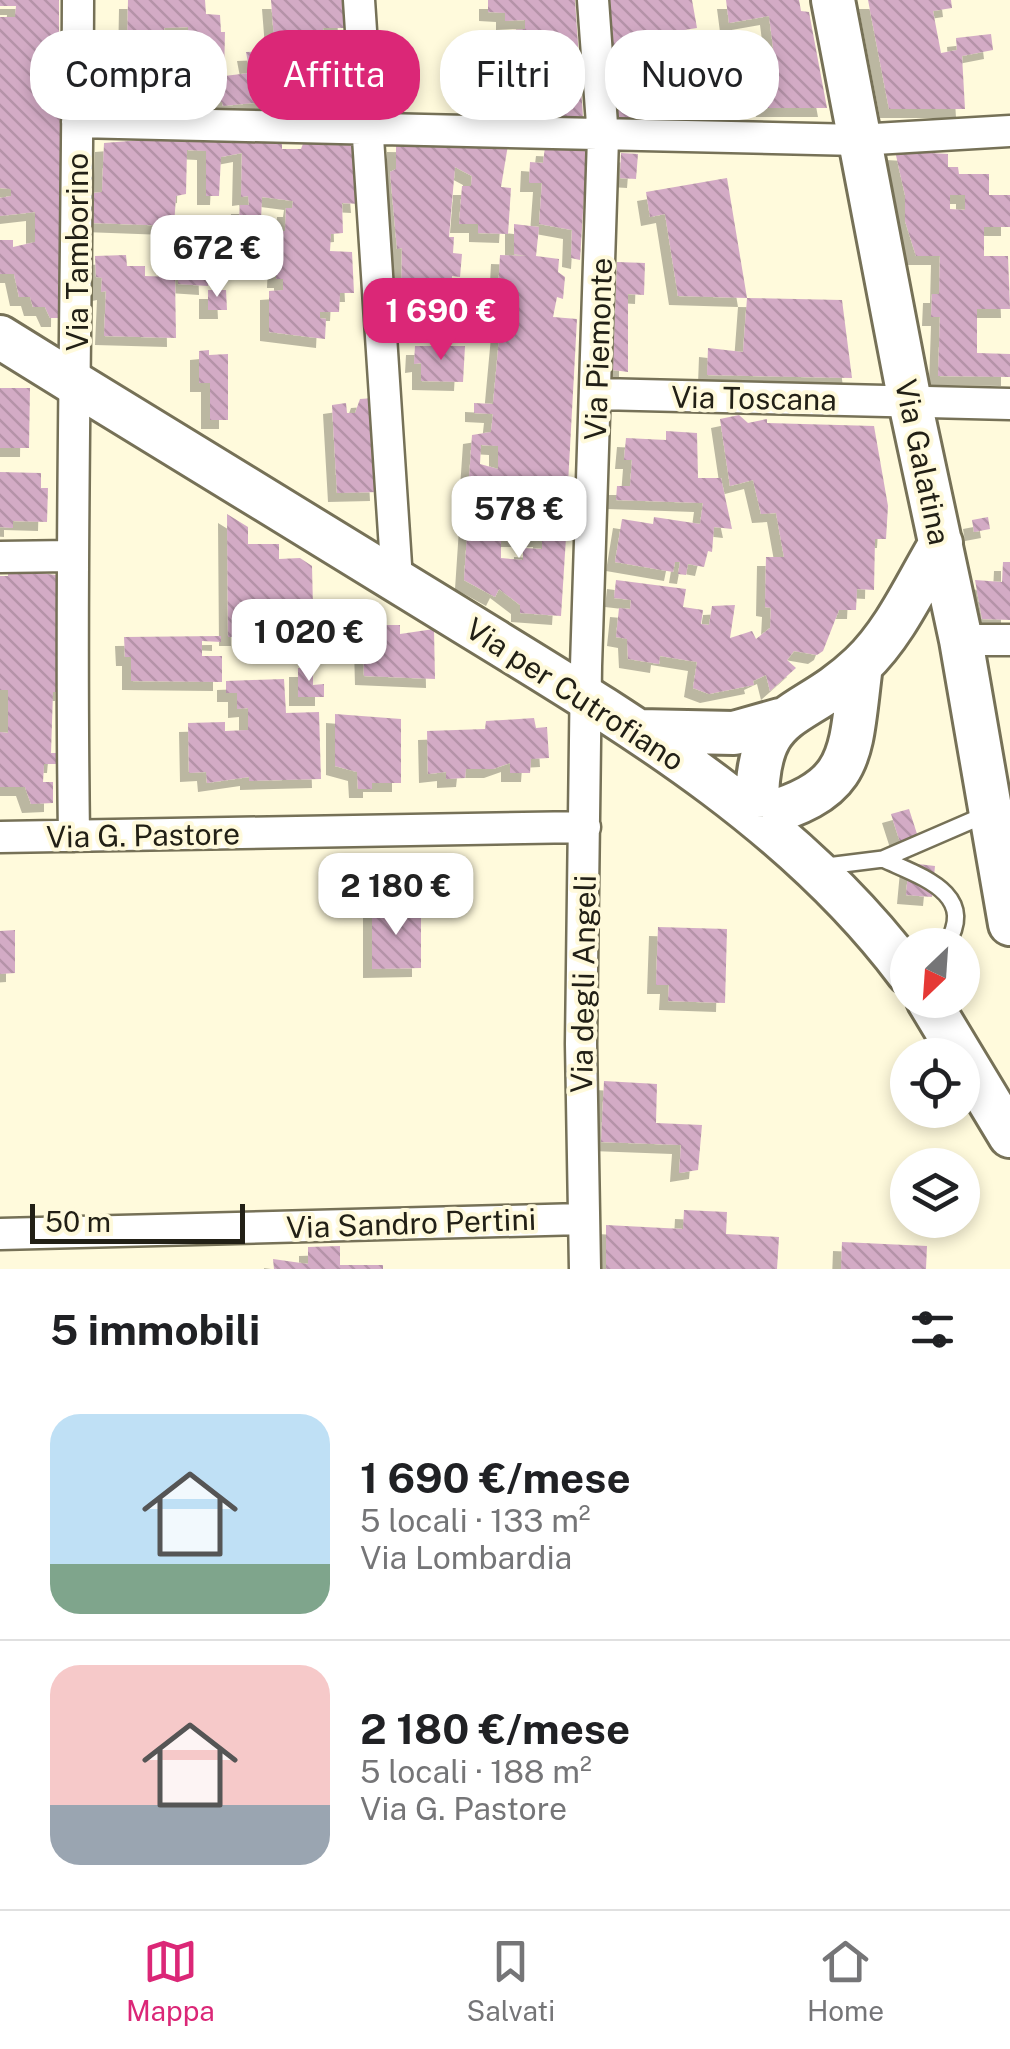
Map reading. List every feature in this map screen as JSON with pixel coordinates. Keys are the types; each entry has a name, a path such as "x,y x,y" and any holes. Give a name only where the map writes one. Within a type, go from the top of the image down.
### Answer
{"street":[{"name":"Via Tamborino","path":"74,836 70,556 76,384 78,0"},
{"path":"359,0 397,580"},
{"name":"Via Piemonte","path":"588,698 603,138 593,0"},
{"name":"Via Galatina","path":"833,0 910,402 961,640 1010,924"},
{"path":"77,122 603,138 858,140 1010,131"},
{"name":"Via per Cutrofiano","path":"0,337 640,731 757,817 815,867 890,950"},
{"name":"Via Toscana","path":"598,394 1010,404"},
{"path":"640,731 690,736 734,734 780,720 861,665 896,620 940,543"},
{"path":"0,557 70,556"},
{"path":"961,640 1010,640"},
{"path":"780,720 756,782 757,817 802,804 832,782 850,748 861,665"},
{"name":"Via degli Angeli","path":"585,1269 582,1218 588,698"},
{"name":"Via G. Pastore","path":"0,837 585,827"},
{"path":"939,1018 1010,1136"},
{"name":"Via Sandro Pertini","path":"0,1234 582,1218"}],"lane":[{"path":"815,867 883,859 989,814"},
{"path":"883,859 946,889 953,904 953,928"}],"building":[{"path":"0,0 59,0 59,30 30,30 30,120 61,120 60,318 50,318 45,307 33,307 30,297 19,297 14,274 0,274 0,240 13,240 13,247 35,242 35,212 0,216 0,198 11,196 11,189 0,188 0,17 15,17 16,6 0,6"},
{"path":"128,0 205,0 206,14 220,15 221,30 127,30"},
{"path":"271,0 346,0 347,28 273,30"},
{"path":"488,0 575,0 577,30 512,30 525,29 525,20 505,21 505,13 488,12"},
{"path":"610,0 692,0 697,28 611,30"},
{"path":"726,0 799,0 801,11 809,12 827,108 779,108 779,30 771,30 769,16 729,23"},
{"path":"868,0 951,0 952,8 933,11 941,53 957,50 956,38 991,34 993,50 962,56 965,109 889,109"},
{"path":"247,73 247,104 227,106 227,76"},
{"path":"615,120 714,123 618,125"},
{"path":"142,135 282,140 282,149 301,149 304,141 355,143 360,204 342,203 343,233 331,234 330,251 352,252 354,293 340,293 339,312 320,312 320,318 326,319 325,339 269,332 269,291 283,290 283,279 276,279 278,232 285,231 286,208 292,208 293,201 262,197 261,220 239,220 240,205 249,205 248,196 241,197 242,153 221,157 219,196 206,196 206,151 187,150 186,194 176,196 174,226 93,223 94,193 102,192 104,143 142,140"},
{"path":"396,143 508,145 501,187 511,188 508,234 478,233 478,224 459,224 462,186 471,186 472,176 455,167 449,237 454,237 453,253 462,254 460,277 452,276 451,310 497,312 500,255 527,256 514,254 514,224 539,227 536,256 559,259 558,272 565,277 563,299 557,297 553,317 577,319 568,484 469,479 472,435 491,432 493,414 474,413 474,403 493,404 500,328 462,329 460,334 441,331 445,313 401,312 402,248 397,249 390,172 396,169","holes":["481,445 498,446 498,469 480,464"]},
{"path":"545,147 587,149 580,260 571,258 572,230 539,224 542,183 529,183 530,162 543,163"},
{"path":"895,151 948,154 948,167 958,167 959,174 989,174 989,195 1010,195 1010,227 984,227 984,256 1008,256 1010,309 977,309 977,353 1010,354 1010,377 938,376 940,317 931,317 932,294 939,294 940,256 916,256 905,221 905,195","holes":["950,195 965,195 965,210 950,209"]},
{"path":"621,153 638,154 636,179 620,178"},
{"path":"727,178 747,298 678,296 665,214 650,217 646,192"},
{"path":"126,255 127,266 145,266 145,276 175,277 176,338 104,336 106,291 101,292 102,278 96,277 95,256"},
{"path":"179,257 207,257 208,286 178,284"},
{"path":"617,262 645,263 644,295 628,294 628,372 613,370"},
{"path":"208,290 226,290 227,310 208,310"},
{"path":"747,298 842,300 852,378 707,375 708,348 743,352"},
{"path":"415,346 465,346 463,382 421,381 421,363 414,364"},
{"path":"209,350 209,355 228,354 228,420 210,420 210,383 199,383 199,351"},
{"path":"0,388 30,388 29,448 0,448"},
{"path":"374,398 379,492 337,493 332,405 346,403 347,413 355,413 360,399"},
{"path":"739,415 748,423 767,419 767,423 874,426 888,506 886,539 875,539 874,590 857,589 856,610 839,610 823,651 817,655 794,651 787,660 796,668 770,691 766,675 753,681 754,685 709,694 693,688 697,662 660,656 659,664 628,659 627,639 616,637 619,608 630,609 631,600 614,598 616,580 686,589 683,607 703,610 701,624 709,625 712,606 735,605 730,638 752,631 756,639 770,628 771,608 765,607 766,557 784,557 776,513 761,514 753,480 730,486 720,419"},
{"path":"666,431 697,433 698,478 721,478 732,529 714,527 712,552 708,551 704,567 688,564 686,575 678,574 680,562 675,562 673,572 615,562 622,519 653,524 654,517 700,524 703,503 616,500 617,486 630,486 632,460 624,460 626,438 666,440"},
{"path":"0,472 41,473 41,488 48,488 47,522 13,521 13,528 0,527"},
{"path":"227,514 248,527 248,544 279,544 279,559 300,558 312,566 314,649 281,650 280,637 258,636 258,623 280,625 280,610 263,610 263,605 239,605 240,637 228,637"},
{"path":"988,517 990,529 974,532 972,520"},
{"path":"468,520 567,522 561,616 520,613 520,605 499,589 495,597 464,580","holes":["501,538 542,538 542,549 523,548 523,560 501,558"]},
{"path":"1003,562 1010,562 1010,620 982,619 975,580 1002,582"},
{"path":"8,570 57,575 57,571 68,571 64,628 56,628 56,667 64,666 64,692 53,692 51,753 57,753 56,764 44,764 43,782 53,782 53,803 31,804 25,787 0,787 0,732 8,733 8,690 0,690 0,576 8,576"},
{"path":"382,625 400,625 400,634 434,629 435,679 364,676 363,640 382,639"},
{"path":"221,636 221,642 202,641 202,656 222,656 222,682 131,681 131,657 125,657 124,637"},
{"path":"298,668 313,668 313,685 324,684 324,697 298,697"},
{"path":"284,679 286,713 319,712 321,779 249,781 249,777 207,783 206,772 189,773 188,723 225,722 225,731 248,730 248,708 237,709 237,693 226,693 226,681"},
{"path":"335,714 401,719 401,783 372,783 372,789 358,789 357,772 335,766"},
{"path":"534,718 536,728 547,727 549,758 531,759 530,773 510,773 510,763 493,769 466,769 465,778 446,779 446,772 428,774 427,731 485,729 486,721"},
{"path":"909,809 918,837 900,842 891,814"},
{"path":"909,863 935,866 932,897 906,895"},
{"path":"372,908 421,908 421,968 372,969"},
{"path":"658,927 727,929 725,1003 668,1001 669,985 656,985"},
{"path":"15,930 15,973 0,974 0,931"},
{"path":"604,1081 657,1084 656,1123 702,1125 698,1170 679,1173 681,1145 601,1142"},
{"path":"684,1210 727,1212 726,1234 779,1237 777,1269 606,1269 606,1225 683,1229"},
{"path":"842,1242 927,1246 926,1269 841,1269"},
{"path":"340,1246 340,1265 383,1265 383,1269 274,1269 273,1259 308,1264 308,1247"}]}
